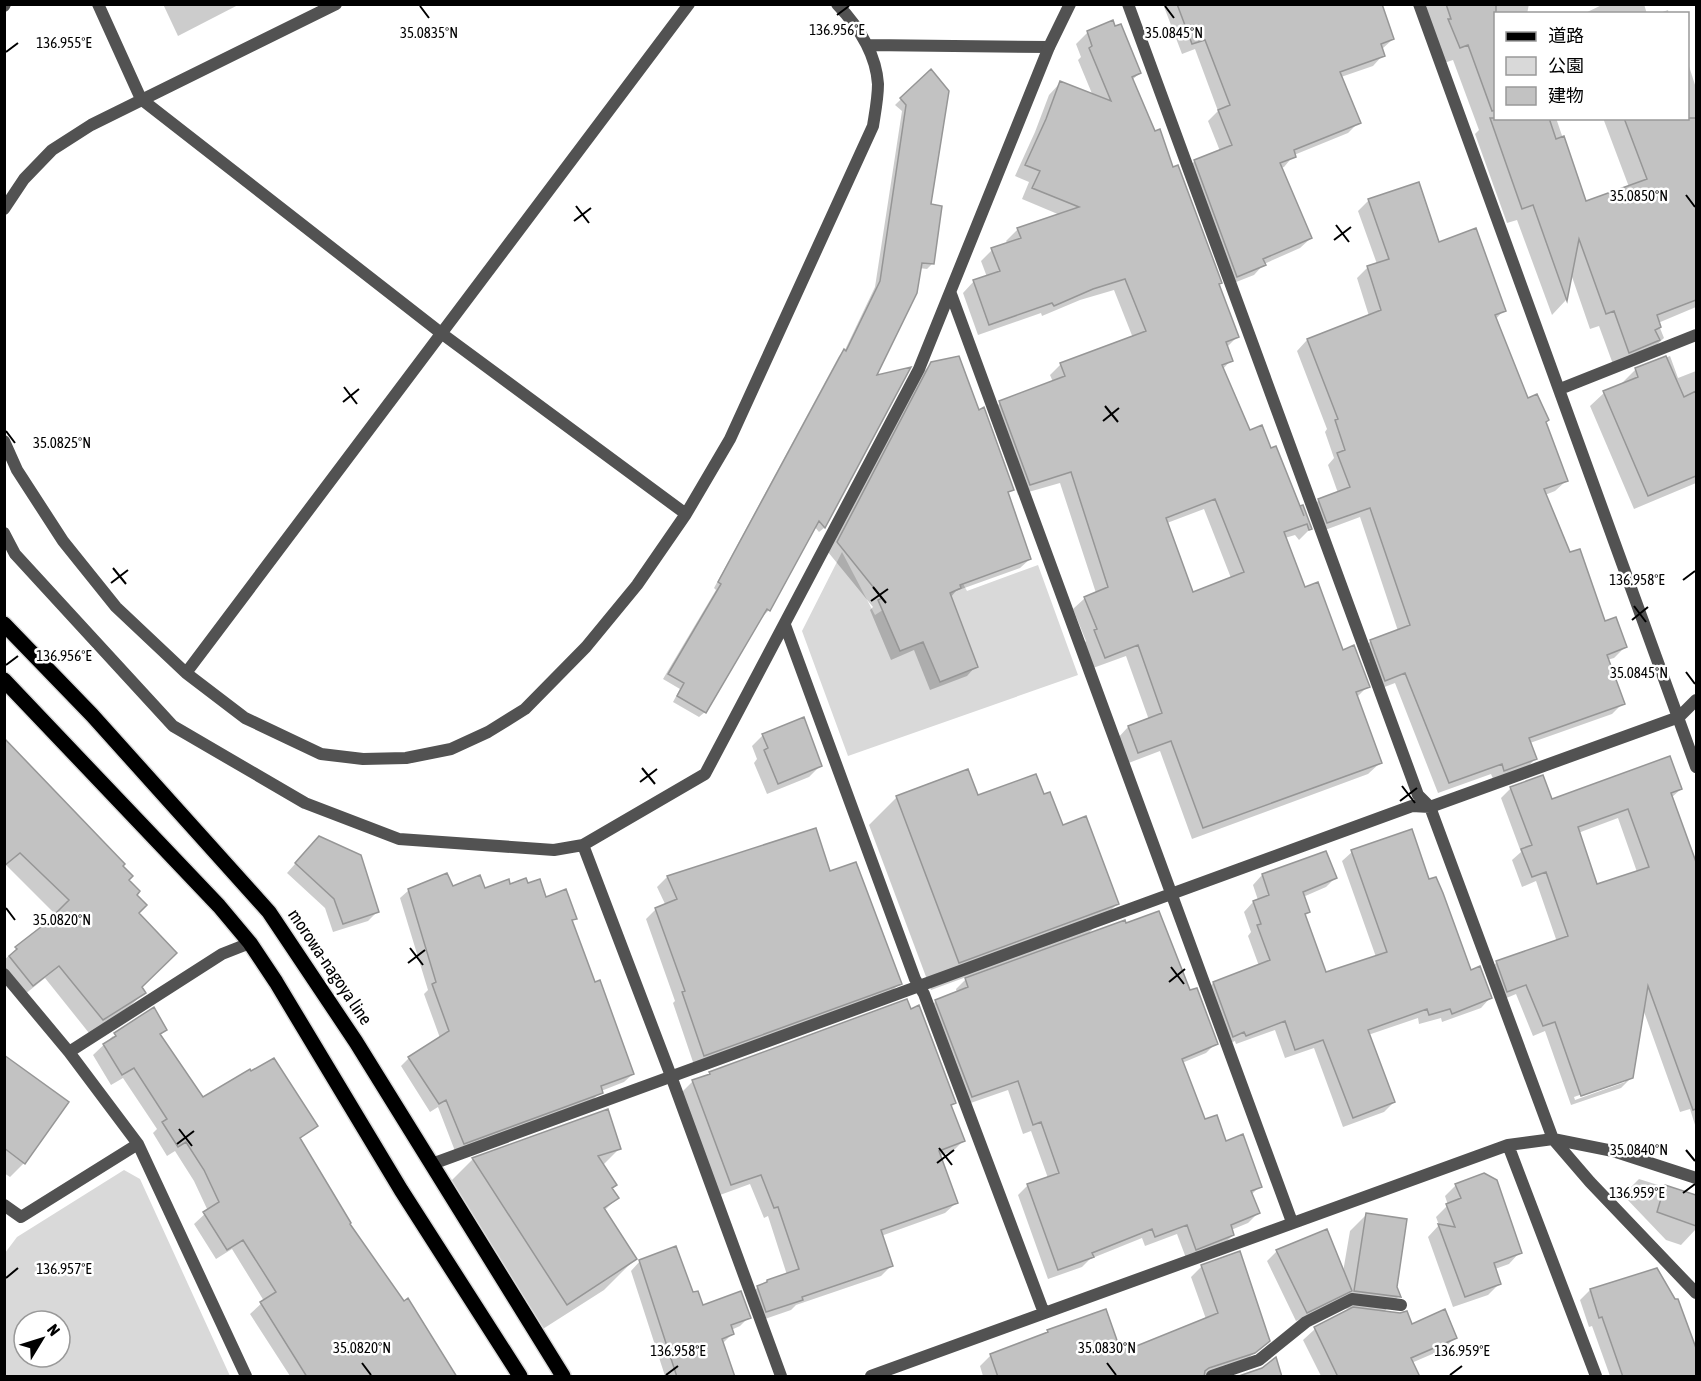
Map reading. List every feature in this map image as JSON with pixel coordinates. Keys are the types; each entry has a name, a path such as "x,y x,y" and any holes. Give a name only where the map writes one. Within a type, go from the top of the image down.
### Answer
{"main road":[{"name":"morowa-nagoya line","path":"4,624 92,715 269,912 357,1042 563,1377"},
{"path":"4,680 219,906 250,943 276,982 401,1190 520,1377"}],"street":[{"path":"98,4 141,99 441,333 686,514"},
{"path":"4,209 24,179 52,150 91,125 336,4"},
{"path":"186,673 689,4"},
{"path":"4,441 18,470 63,541 116,607 186,673 245,718 321,754 363,759 406,758 450,749 488,732 525,709 586,647 630,593 686,514 729,439 873,126 878,85 875,63 868,45 837,4"},
{"path":"4,533 15,554 173,726 305,803 399,839 554,850 583,845 705,774 919,369 1049,46 1070,4"},
{"path":"1128,4 1418,795 1430,807 1552,1139 1696,1293"},
{"path":"1419,4 1696,767"},
{"path":"868,45 1049,46"},
{"path":"951,294 1292,1222"},
{"path":"1560,389 1696,334"},
{"path":"785,625 1044,1313"},
{"path":"432,1164 1412,806 1430,807 1679,717 1696,700"},
{"path":"583,845 671,1076 781,1377"},
{"path":"69,1052 222,954 250,943"},
{"path":"4,974 69,1052 138,1144 246,1377"},
{"path":"871,1377 1509,1145 1552,1139 1614,1151 1696,1178"},
{"path":"4,1205 21,1217 138,1144"},
{"path":"1509,1145 1596,1377"},
{"path":"1212,1377 1258,1360 1306,1322 1352,1299 1401,1305"}],"green space":[{"path":"842,552 875,615 953,565 967,591 1038,565 1078,675 848,756 802,631"},
{"path":"124,1170 140,1179 230,1376 5,1376 5,1253 17,1237"}],"building":[{"path":"1177,4 1382,4 1394,39 1381,44 1385,56 1340,72 1361,123 1294,150 1296,157 1280,163 1312,238 1263,259 1266,265 1237,277 1194,160 1232,145 1218,110 1230,105 1205,40 1192,44"},
{"path":"1446,4 1496,4 1496,12 1494,12 1494,110 1492,111 1468,45 1460,48 1448,19 1451,19"},
{"path":"1113,20 1115,26 1121,24 1141,73 1132,77 1155,131 1160,129 1173,167 1178,165 1222,283 1219,284 1239,337 1226,342 1233,361 1222,365 1250,430 1262,425 1271,448 1276,446 1300,506 1303,505 1312,529 1309,530 1307,524 1284,532 1305,587 1318,582 1343,650 1354,645 1370,687 1356,692 1382,763 1203,828 1171,741 1138,753 1128,726 1162,713 1138,645 1105,658 1094,630 1097,629 1084,597 1108,587 1071,472 1030,485 999,401 1065,376 1060,363 1146,331 1125,279 1093,289 1054,306 1052,303 989,325 973,280 1000,271 991,248 1021,238 1017,228 1079,207 1032,188 1040,171 1025,165 1060,81 1111,101 1089,48 1092,46 1087,31","holes":["1215,499 1244,572 1193,592 1166,518"]},
{"path":"931,69 949,91 931,204 942,206 934,264 922,263 917,293 877,375 911,367 825,528 819,521 770,611 767,609 706,713 677,696 684,683 668,674 721,584 718,582 844,349 846,351 880,281 906,105 900,98"},
{"path":"1490,118 1494,120 1550,120 1556,139 1564,136 1586,201 1647,179 1625,120 1689,120 1689,118 1696,118 1696,300 1657,315 1661,327 1655,330 1660,340 1629,353 1614,311 1606,314 1579,239 1567,301 1533,205 1522,209"},
{"path":"1419,182 1439,242 1476,228 1506,311 1495,315 1528,398 1537,394 1549,420 1546,422 1568,481 1544,489 1570,552 1580,549 1605,621 1616,617 1627,647 1607,655 1625,704 1529,738 1537,759 1504,771 1502,764 1449,783 1405,673 1385,681 1370,640 1410,625 1370,508 1327,523 1318,499 1350,487 1337,453 1345,450 1335,420 1338,419 1307,339 1381,310 1367,266 1389,259 1368,199"},
{"path":"959,356 979,410 984,407 1014,490 1008,492 1031,559 960,585 961,588 950,593 978,667 940,682 923,642 900,651 878,600 882,598 837,542 931,362"},
{"path":"1666,356 1684,397 1696,391 1696,476 1648,496 1603,391 1638,377 1635,368"},
{"path":"804,717 822,766 778,784 764,750 768,748 762,734"},
{"path":"4,738 125,864 123,866 133,876 129,880 140,891 137,895 147,905 139,913 177,953 142,987 146,993 103,1020 59,966 33,986 9,956 17,949 15,947 46,923 69,900 20,853 4,866"},
{"path":"1670,756 1682,789 1671,793 1696,862 1696,1109 1693,1110 1648,986 1633,1078 1581,1096 1555,1022 1543,1026 1526,985 1507,992 1496,961 1568,936 1546,872 1532,877 1521,849 1532,845 1510,787 1543,775 1552,799","holes":["1628,809 1649,867 1597,884 1578,827"]},
{"path":"968,769 978,795 1036,774 1044,794 1050,792 1063,825 1086,816 1119,904 959,963 896,796"},
{"path":"816,828 830,871 856,862 902,984 704,1056 682,992 685,991 655,908 677,899 667,876"},
{"path":"1412,829 1429,879 1436,877 1443,893 1471,970 1480,966 1492,998 1452,1014 1450,1009 1429,1015 1427,1009 1368,1030 1395,1102 1353,1118 1323,1040 1295,1050 1285,1021 1246,1036 1244,1032 1233,1037 1213,982 1270,960 1257,925 1261,924 1253,901 1269,895 1262,874 1326,851 1337,878 1303,892 1310,912 1305,914 1326,972 1387,952 1351,850"},
{"path":"319,836 361,855 379,912 343,924 334,899 295,863"},
{"path":"447,873 453,886 480,875 485,888 509,879 510,884 526,878 528,883 540,879 546,897 566,889 577,919 572,920 595,982 600,980 634,1074 601,1086 603,1093 464,1144 446,1100 439,1104 408,1057 449,1031 432,984 436,982 408,889"},
{"path":"1159,911 1190,990 1197,988 1218,1044 1182,1059 1205,1119 1217,1115 1226,1141 1243,1134 1262,1187 1251,1191 1260,1213 1231,1225 1234,1235 1196,1250 1187,1225 1155,1237 1152,1229 1092,1253 1094,1257 1058,1270 1027,1184 1059,1173 1041,1122 1033,1125 1018,1081 972,1097 935,1000 968,987 965,978 1125,920 1126,923"},
{"path":"907,999 911,1009 919,1005 956,1103 951,1105 965,1141 939,1151 958,1203 881,1230 893,1266 802,1297 803,1300 766,1312 757,1286 767,1280 799,1269 778,1207 774,1208 761,1175 731,1185 692,1080"},
{"path":"154,1007 167,1030 160,1034 203,1097 250,1069 251,1071 274,1058 318,1126 300,1138 350,1224 404,1301 408,1298 457,1377 307,1377 260,1302 276,1292 243,1240 227,1250 203,1212 219,1202 204,1170 186,1142 178,1147 162,1122 167,1119 134,1068 122,1075 103,1044 116,1036 114,1033"},
{"path":"4,1055 69,1102 25,1164 4,1148"},
{"path":"608,1109 621,1149 598,1156 617,1185 612,1188 619,1198 604,1208 637,1259 567,1305 472,1158"},
{"path":"1484,1173 1497,1180 1522,1253 1494,1263 1501,1284 1465,1297 1438,1224 1455,1227 1446,1204 1461,1198 1455,1184"},
{"path":"1665,1185 1696,1195 1696,1226 1657,1212"},
{"path":"1366,1213 1407,1219 1397,1287 1401,1297 1354,1291"},
{"path":"1327,1229 1352,1291 1307,1313 1276,1250"},
{"path":"676,1246 693,1292 698,1291 703,1305 741,1291 751,1318 731,1325 734,1334 722,1339 735,1377 677,1377 639,1260"},
{"path":"1240,1251 1270,1341 1255,1353 1209,1368 1205,1371 1204,1377 998,1377 990,1354 1106,1309 1119,1346 1127,1343 1129,1349 1218,1313 1201,1265"},
{"path":"1657,1268 1675,1299 1678,1299 1696,1348 1696,1377 1623,1377 1602,1317 1599,1318 1590,1289"},
{"path":"1353,1307 1400,1313 1407,1311 1412,1324 1445,1309 1457,1338 1411,1358 1420,1377 1338,1377 1314,1327"},
{"path":"1276,1357 1282,1377 1236,1377 1262,1368"}]}
